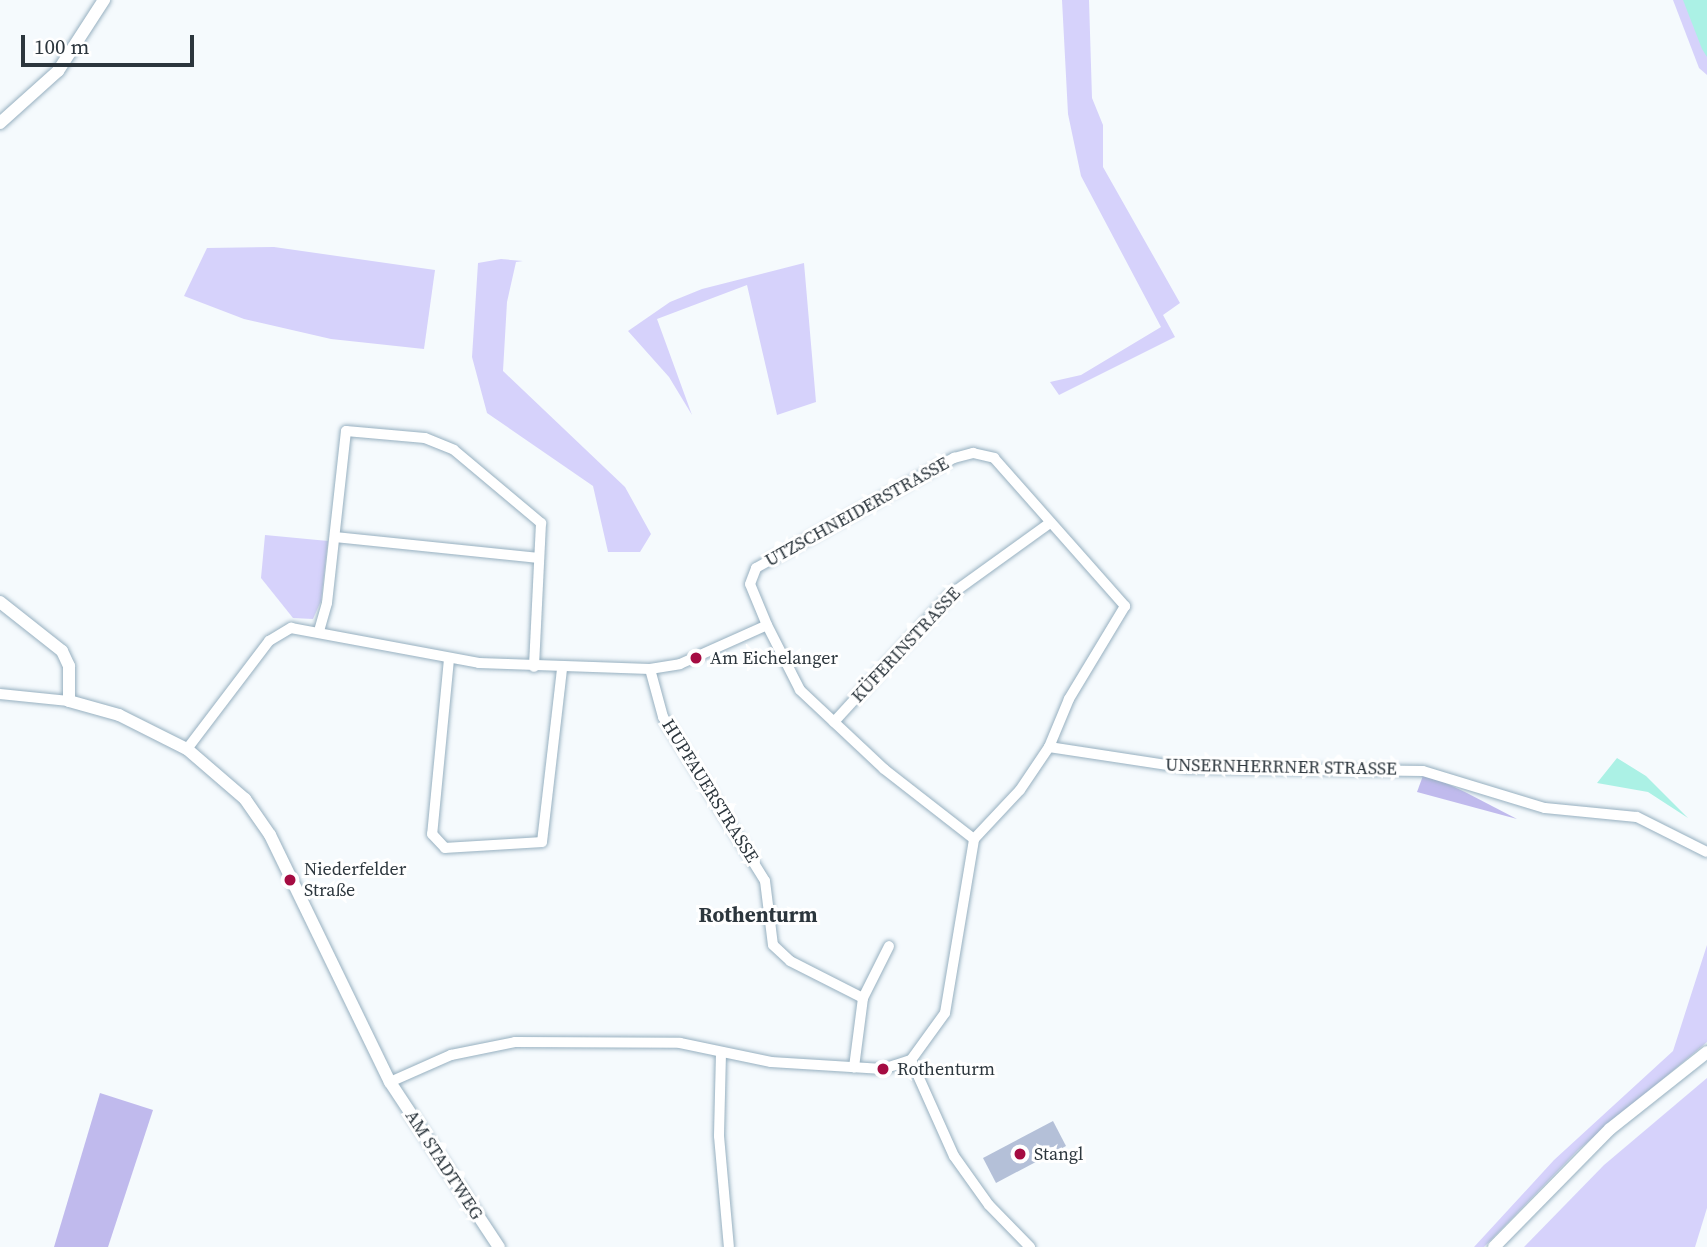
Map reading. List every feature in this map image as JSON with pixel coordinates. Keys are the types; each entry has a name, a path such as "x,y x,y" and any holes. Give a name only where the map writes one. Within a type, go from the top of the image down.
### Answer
{"street":[{"path":"0,123 58,71 104,0"},
{"path":"319,631 335,537 346,431 425,438 454,450 541,523 534,667"},
{"name":"UTZSCHNEIDERSTRASSE","path":"767,625 750,584 756,568 963,455 983,454 1003,464 1050,523 1125,606 1069,699 1049,747"},
{"name":"KÜFERINSTRASSE","path":"834,722 950,595 1050,523"},
{"path":"335,537 539,558"},
{"path":"0,602 62,651 69,666 69,701"},
{"path":"187,749 269,641 291,628 319,631 449,659 534,667 650,670 680,664 767,625 791,679 884,769 974,839"},
{"path":"449,659 432,834 445,848 542,842 562,668"},
{"name":"HUPFAUERSTRASSE","path":"650,670 663,717 754,857 765,881 765,912 780,955 863,998"},
{"path":"0,694 69,701 119,715 187,749 227,780 264,827 390,1082 451,1055 515,1042 680,1044 721,1053 883,1069 911,1060 945,1013 974,839 1020,790 1049,747"},
{"name":"UNSERNHERRNER STRASSE","path":"1049,747 1187,768 1423,771 1545,808 1637,817 1707,852"},
{"path":"854,1067 863,998 889,946"},
{"path":"1494,1247 1610,1129 1707,1052"},
{"path":"721,1053 719,1136 729,1247"},
{"path":"911,1060 954,1156 989,1205 1030,1247"},
{"name":"AM STADTWEG","path":"390,1082 499,1247"}],"shaded area":[{"path":"1062,0 1089,0 1092,98 1103,125 1103,167 1180,303 1163,315 1175,337 1059,395 1050,382 1081,375 1161,327 1081,176 1068,114"},
{"path":"1673,0 1707,0 1707,75 1699,68"},
{"path":"1683,0 1707,0 1707,57 1702,49"},
{"path":"274,247 435,270 424,349 331,339 244,319 184,296 207,248"},
{"path":"501,259 523,261 516,262 507,302 503,371 625,487 651,534 640,552 608,552 593,486 487,413 472,357 478,263"},
{"path":"804,263 816,402 777,415 747,285 657,319 692,415 669,377 628,331 670,302 702,289"},
{"path":"265,535 328,541 321,601 313,619 293,618 261,578"},
{"path":"1617,758 1646,776 1688,818 1648,792 1597,783"},
{"path":"1424,773 1465,792 1517,819 1417,792"},
{"path":"1707,945 1707,1042 1578,1150 1484,1247 1474,1247 1554,1160 1673,1051"},
{"path":"1707,1078 1707,1208 1695,1247 1524,1247 1604,1165"},
{"path":"100,1093 153,1110 108,1247 54,1247"}],"building":[{"name":"Stangl","path":"1053,1121 1066,1146 996,1183 983,1158"}],"place":[{"name":"Am Eichelanger","path":"696,658"},
{"name":"Niederfelder Straße","path":"290,880"},
{"name":"Rothenturm","path":"883,1069"},
{"name":"Stangl","path":"1020,1154"}],"district":[{"name":"Rothenturm","path":"758,915"}]}
